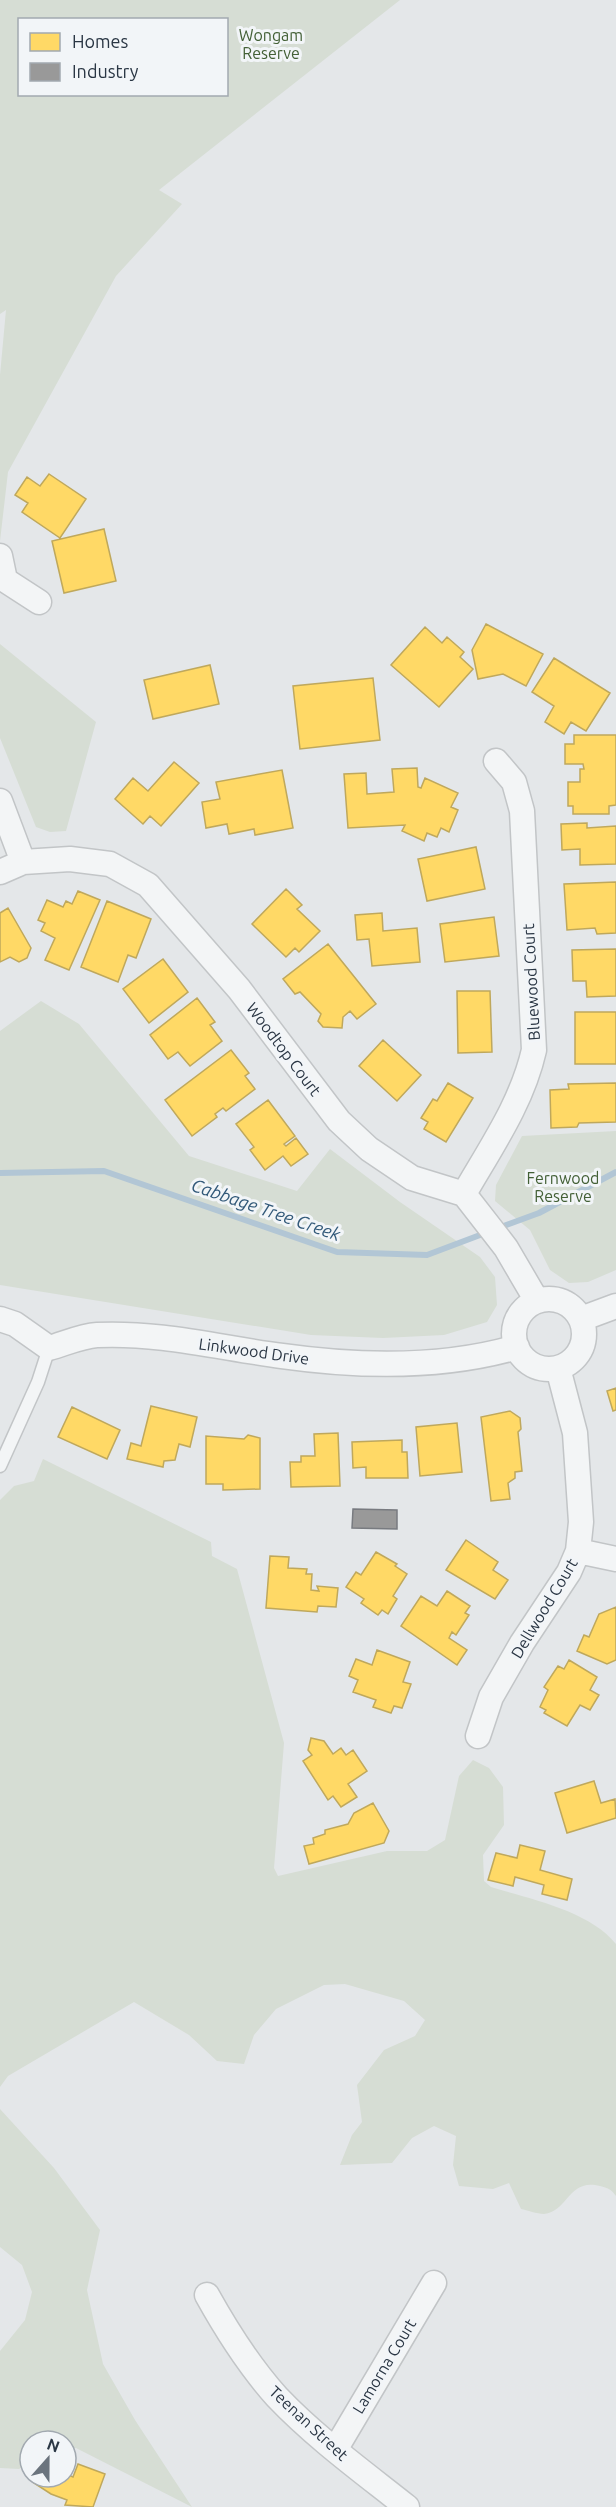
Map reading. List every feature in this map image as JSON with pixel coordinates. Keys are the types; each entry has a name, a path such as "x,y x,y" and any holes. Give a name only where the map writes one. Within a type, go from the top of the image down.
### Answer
{"street":[{"path":"0,556 2,584 39,602"},
{"name":"Bluewood Court","path":"464,1194 517,1103 528,1076 534,1050 522,811 514,782 496,761"},
{"path":"0,801 23,862"},
{"name":"Woodtop Court","path":"0,872 23,862 70,859 110,864 148,885 239,989 339,1121 369,1149 412,1178 464,1194"},
{"path":"464,1194 506,1248 537,1302"},
{"path":"548,1299 567,1304 581,1319 584,1329 581,1349 568,1364 558,1368 538,1367 530,1363 517,1347 516,1325 520,1315 537,1302 548,1299"},
{"path":"581,1319 616,1306"},
{"path":"0,1319 15,1324 49,1348"},
{"name":"Linkwood Drive","path":"49,1348 94,1335 142,1336 292,1357 396,1364 478,1358 517,1347"},
{"name":"Dellwood Court","path":"478,1736 491,1697 522,1643 569,1572 578,1551 582,1522 575,1433 558,1368"},
{"path":"578,1551 616,1559"},
{"name":"Lamorna Court","path":"335,2450 434,2283"},
{"name":"Teenan Street","path":"207,2295 229,2333 277,2397 335,2450 407,2507"}],"lane":[{"path":"0,1466 39,1382 49,1348"}],"green space":[{"name":"Wongam Reserve","path":"0,0 400,0 159,190 182,204 116,276 8,472 0,541 0,375 6,310 0,314"},
{"path":"0,644 96,722 66,831 50,832 36,827 0,738"},
{"path":"41,1001 79,1024 189,1156 297,1191 330,1149 400,1202 480,1257 495,1277 497,1305 487,1322 444,1335 383,1338 311,1335 0,1285 0,1031"},
{"name":"Fernwood Reserve","path":"616,1131 616,1270 588,1282 569,1283 550,1270 530,1230 495,1201 496,1185 522,1136"},
{"path":"43,1459 211,1542 212,1556 237,1569 284,1743 274,1868 278,1876 387,1851 427,1851 445,1840 459,1776 473,1760 489,1768 503,1787 504,1825 483,1855 484,1881 491,1887 576,1915 605,1933 616,1944 616,2196 607,2188 589,2185 575,2191 552,2212 541,2214 521,2209 509,2183 493,2189 459,2186 453,2165 456,2136 434,2126 412,2138 392,2163 340,2165 352,2135 362,2122 357,2085 384,2050 415,2036 425,2020 404,2001 345,1984 324,1985 276,2009 254,2035 244,2064 217,2061 189,2035 134,2002 8,2076 0,2087 0,1500 14,1486 34,1481"},
{"path":"0,2109 54,2168 100,2230 87,2290 103,2364 135,2420 192,2507 78,2449 78,2429 18,2429 18,2469 0,2468 0,2351 25,2320 32,2292 22,2265 0,2247"}],"building: Homes":[{"path":"49,474 86,499 60,538 22,512 28,503 15,495 27,477 40,486"},
{"path":"104,529 116,581 64,593 52,541"},
{"path":"486,624 543,654 526,686 503,674 478,679 472,650"},
{"path":"425,627 442,643 447,637 464,652 460,657 473,669 439,707 391,665"},
{"path":"554,658 610,693 586,731 571,722 564,734 545,722 554,706 532,692"},
{"path":"210,665 219,704 153,719 144,680"},
{"path":"373,678 380,740 300,749 293,686"},
{"path":"574,735 616,735 616,805 609,806 609,814 573,814 573,806 568,806 568,782 580,782 580,769 584,769 583,764 565,764 565,744 574,744"},
{"path":"174,762 199,783 161,826 150,816 143,824 115,799 133,778 148,791"},
{"path":"417,768 418,787 421,788 425,778 458,793 451,807 458,810 449,832 441,828 437,837 427,833 424,841 402,831 405,825 348,828 344,774 366,773 367,794 394,792 392,769"},
{"path":"282,770 293,828 255,835 254,829 229,834 227,824 206,828 202,802 220,799 216,782"},
{"path":"587,823 587,828 616,826 616,864 580,865 580,849 562,850 561,824"},
{"path":"476,847 485,889 427,901 418,859"},
{"path":"616,882 616,933 597,934 595,928 567,930 564,884"},
{"path":"286,889 302,905 297,909 320,931 299,952 295,948 286,957 252,924"},
{"path":"78,891 100,900 69,970 45,960 55,938 41,931 45,923 38,920 47,900 63,907 66,901 72,904"},
{"path":"107,901 151,919 136,958 128,955 118,982 81,967"},
{"path":"8,908 31,948 27,958 19,962 10,957 0,962 0,913"},
{"path":"382,913 383,931 417,928 420,962 372,966 369,939 357,940 355,915"},
{"path":"494,917 499,956 445,962 440,924"},
{"path":"328,944 376,1004 357,1019 350,1011 343,1017 342,1028 323,1027 318,1021 321,1014 300,992 295,994 283,979"},
{"path":"616,949 616,996 587,997 586,981 573,981 572,950"},
{"path":"163,959 188,992 149,1023 123,989"},
{"path":"457,991 490,991 492,1052 458,1053"},
{"path":"197,998 215,1022 210,1025 222,1041 190,1066 178,1052 168,1059 150,1035"},
{"path":"575,1012 616,1012 616,1064 575,1064"},
{"path":"383,1040 421,1075 397,1101 359,1066"},
{"path":"231,1050 249,1073 245,1076 255,1089 226,1111 223,1108 215,1114 217,1117 192,1136 165,1100"},
{"path":"448,1083 473,1098 446,1142 424,1129 428,1122 421,1118 433,1099 437,1101"},
{"path":"616,1083 616,1122 579,1123 577,1127 551,1128 550,1090 569,1089 568,1084"},
{"path":"268,1100 295,1136 284,1144 286,1146 296,1138 308,1154 291,1166 283,1156 265,1170 250,1150 254,1147 236,1124"},
{"path":"616,1388 616,1410 613,1411 607,1391"},
{"path":"151,1406 197,1417 190,1447 179,1444 175,1460 164,1461 163,1467 127,1459 131,1443 141,1446"},
{"path":"72,1407 120,1430 107,1459 58,1437"},
{"path":"510,1411 520,1418 521,1429 518,1432 522,1471 515,1472 515,1478 508,1483 510,1499 491,1501 481,1417"},
{"path":"457,1423 462,1472 420,1476 416,1427"},
{"path":"338,1433 340,1486 291,1487 290,1462 301,1462 301,1456 315,1456 314,1434"},
{"path":"248,1435 260,1438 260,1489 223,1490 223,1484 206,1484 206,1436 244,1439"},
{"path":"402,1440 402,1452 407,1452 408,1478 366,1478 366,1467 353,1468 352,1442"},
{"path":"466,1540 498,1562 493,1570 508,1580 495,1599 446,1570"},
{"path":"376,1552 397,1564 395,1566 407,1574 393,1596 397,1599 388,1614 382,1610 378,1615 361,1603 364,1599 346,1587 356,1572 361,1575"},
{"path":"270,1556 289,1557 288,1568 307,1569 306,1574 312,1574 311,1590 319,1591 317,1586 338,1588 336,1607 318,1606 317,1612 266,1608"},
{"path":"447,1591 470,1606 465,1613 469,1615 456,1635 452,1632 449,1638 467,1650 457,1665 401,1626 421,1596 437,1606"},
{"path":"616,1607 616,1660 607,1664 577,1651 584,1635 589,1637 599,1614"},
{"path":"377,1650 410,1662 403,1682 411,1684 402,1708 394,1706 391,1713 373,1707 376,1700 353,1692 358,1680 349,1676 356,1659 372,1665"},
{"path":"569,1660 597,1677 590,1690 599,1695 590,1710 580,1705 567,1726 544,1713 546,1710 540,1707 548,1690 544,1687 558,1666 564,1669"},
{"path":"311,1738 324,1741 333,1754 341,1748 346,1755 353,1750 367,1771 348,1784 357,1797 341,1807 333,1796 328,1800 303,1761 312,1755 308,1750"},
{"path":"594,1781 601,1803 615,1799 616,1818 567,1833 555,1793"},
{"path":"373,1803 389,1831 384,1843 309,1864 304,1846 314,1844 313,1838 325,1834 325,1830 348,1824 354,1813"},
{"path":"520,1845 545,1851 540,1870 572,1879 567,1900 542,1894 544,1885 515,1877 513,1886 488,1880 496,1853 517,1858"},
{"path":"78,2464 105,2474 93,2507 65,2505 67,2500 43,2489 78,2489"}],"building: Industry":[{"path":"353,1509 397,1510 397,1529 352,1528"}],"waterway":[{"name":"Cabbage Tree Creek","path":"0,1173 104,1171 337,1252 427,1255 488,1232"},
{"name":"Cabbage Tree Creek","path":"498,1228 539,1213 616,1172"}]}
